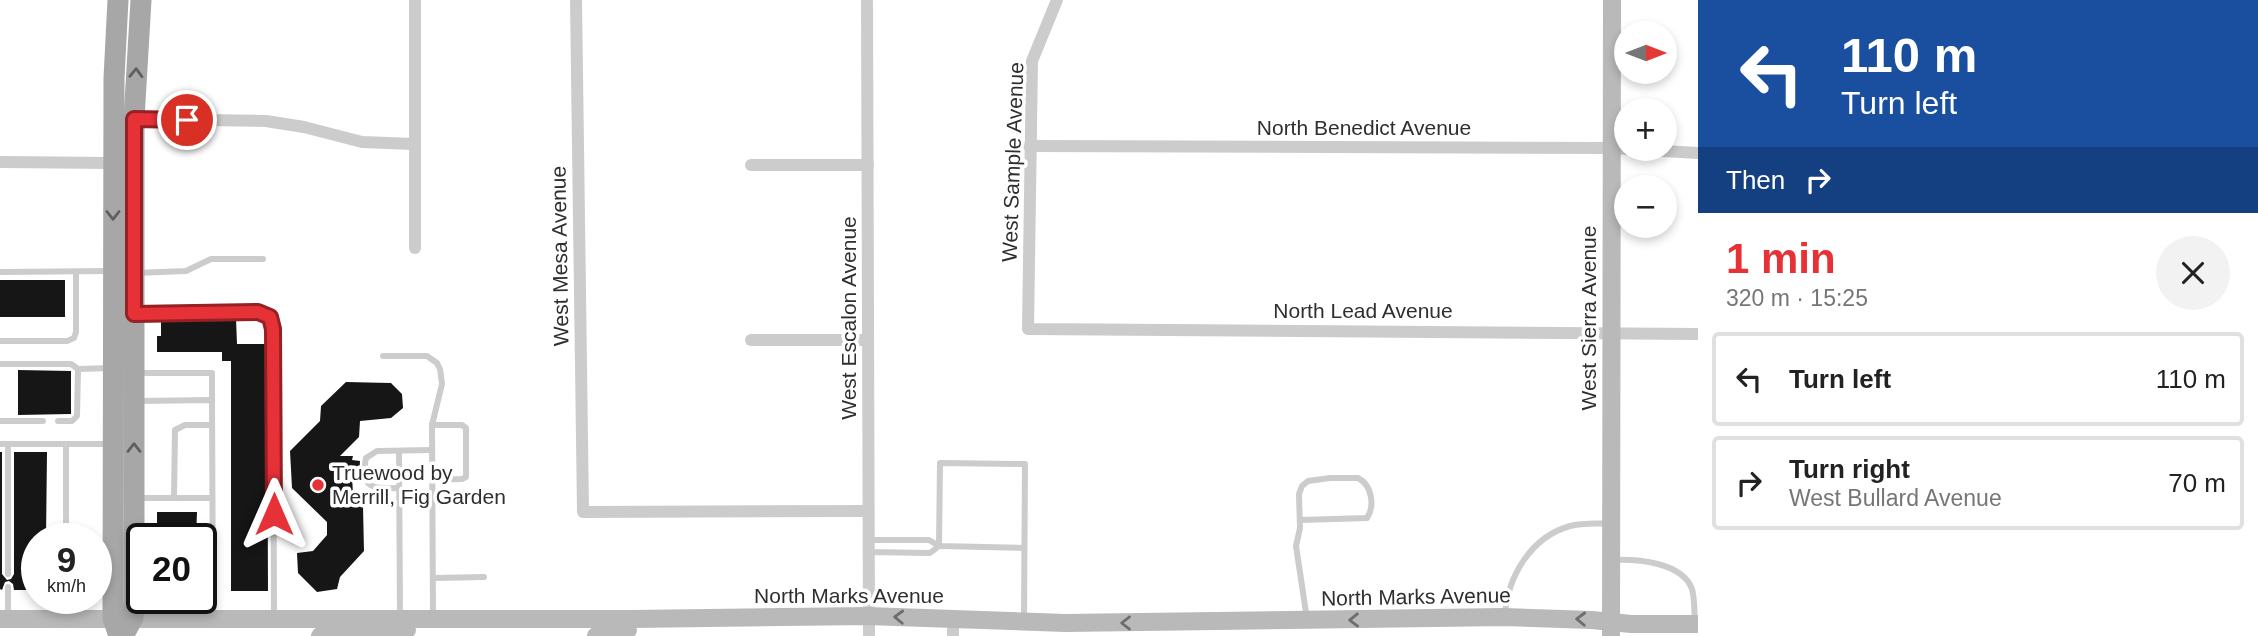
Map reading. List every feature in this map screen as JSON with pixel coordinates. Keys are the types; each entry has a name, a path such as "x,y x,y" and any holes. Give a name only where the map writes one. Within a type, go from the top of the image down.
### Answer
{"main road":[{"path":"118,0 114,163 123,373 134,401 134,498 122,627"},
{"path":"128,0 129,25 137,38"},
{"path":"122,627 112,444 134,314 120,277 141,0"},
{"name":"West Sierra Avenue","path":"1611,629 1612,0"},
{"name":"North Marks Avenue","path":"4,619 122,627 213,620 723,619 867,616 953,627 1024,622 1505,617 1611,629 1631,624 1697,624"},
{"path":"320,636 349,631 404,631 433,618"},
{"path":"596,636 604,631 615,630 686,630 713,627 723,619"}],"street":[{"path":"415,0 415,247"},
{"name":"West Mesa Avenue","path":"576,0 583,512 868,512"},
{"name":"West Escalon Avenue","path":"867,0 869,636"},
{"name":"West Sample Avenue","path":"1028,329 1032,61 1057,0"},
{"path":"134,119 266,121 304,127 362,142 414,144"},
{"name":"North Benedict Avenue","path":"1029,146 1611,149 1698,153"},
{"path":"0,162 114,163"},
{"path":"751,165 868,165"},
{"name":"North Lead Avenue","path":"1028,329 1698,334"},
{"path":"751,340 867,340"}],"lane":[{"path":"0,272 76,272 120,277 187,271 211,259 263,259"},
{"path":"0,341 67,341 74,338 76,272"},
{"path":"134,314 258,312 270,317 273,329 274,620"},
{"path":"383,356 427,356 437,363 442,384 432,425 433,618"},
{"path":"0,364 71,364 78,369 123,373 212,373 212,523"},
{"path":"58,421 72,421 78,416 78,369"},
{"path":"134,401 212,400"},
{"path":"0,421 43,421"},
{"path":"174,498 175,430 185,425 212,425"},
{"path":"432,425 462,425 466,428 466,477 432,480"},
{"path":"0,444 112,444"},
{"path":"8,444 8,574"},
{"path":"66,444 66,523"},
{"path":"399,488 375,488 369,485 364,477 365,461 370,453 432,450"},
{"path":"399,451 400,618"},
{"path":"939,546 940,463 1025,464 1024,622"},
{"path":"1300,520 1367,518 1370,513 1370,488 1358,478 1329,478 1308,481 1302,486 1299,494 1300,520 1296,546 1307,621"},
{"path":"134,498 212,498"},
{"path":"1505,617 1506,599 1519,564 1537,545 1553,532 1572,526 1611,522"},
{"path":"868,546 929,540 939,546 1024,548"},
{"path":"868,546 930,553 939,546"},
{"path":"1611,560 1636,559 1663,566 1682,577 1693,592 1697,624"},
{"path":"433,578 484,578"},
{"path":"4,619 8,587"},
{"path":"213,614 213,620"}],"building":[{"path":"0,280 65,280 65,317 0,317"},
{"path":"236,318 237,344 267,344 268,591 231,591 231,361 222,361 222,352 157,352 161,319"},
{"path":"18,370 71,371 71,414 18,415"},
{"name":"Truewood by Merrill, Fig Garden","path":"346,382 391,383 402,394 403,408 391,418 360,421 359,437 340,456 353,456 352,460 360,461 359,476 352,475 353,495 363,506 364,551 340,577 337,589 317,592 298,573 297,553 313,551 327,535 327,522 292,488 290,451 320,421 321,406"},
{"path":"0,452 2,574 7,580 14,574 14,452 47,452 46,523 21,523 21,590 14,590 9,581 0,589"},
{"path":"157,512 197,512 197,523 157,523"}],"place":[{"name":"Truewood by Merrill, Fig Garden","path":"318,485"}],"route":[{"path":"187,120 134,119 134,314 258,312 270,317 273,329 274,514"}]}
